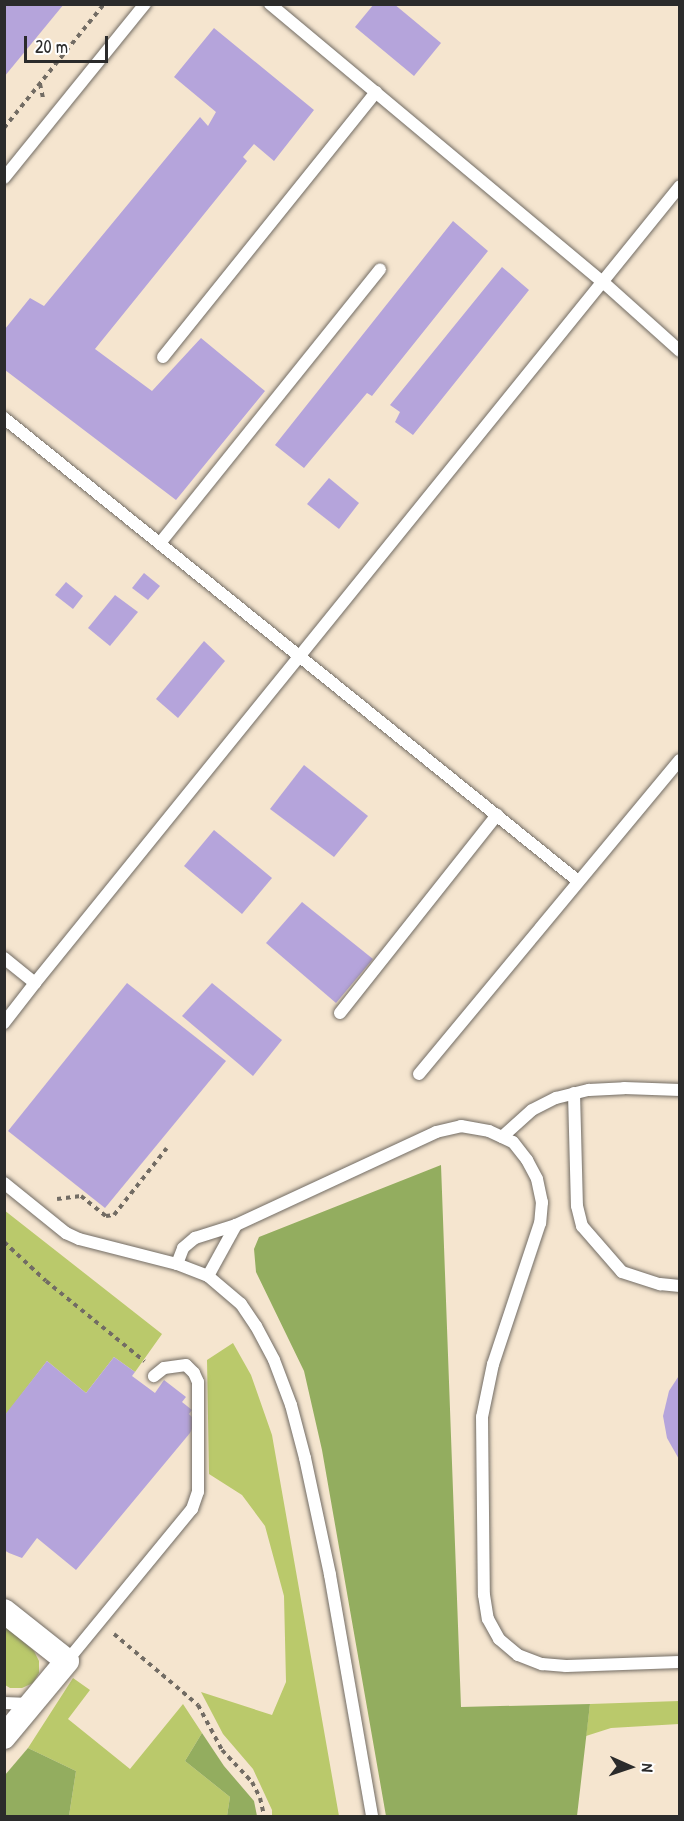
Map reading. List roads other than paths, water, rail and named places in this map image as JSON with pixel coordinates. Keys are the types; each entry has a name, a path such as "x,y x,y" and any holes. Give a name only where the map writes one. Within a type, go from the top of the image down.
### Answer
{"street":[{"path":"4,1611 67,1661 4,1737"}],"lane":[{"path":"4,178 145,4"},
{"path":"270,4 603,282 680,351"},
{"path":"163,357 376,92"},
{"path":"4,1023 680,186"},
{"path":"160,543 380,269"},
{"path":"4,418 301,655 578,882"},
{"path":"418,1074 680,760"},
{"path":"340,1013 497,815"},
{"path":"4,958 34,983"},
{"path":"502,1137 532,1110 556,1098 574,1093 624,1088 680,1090"},
{"path":"574,1093 577,1206 582,1226 622,1272 660,1284 680,1286"},
{"path":"177,1264 183,1248 195,1238 236,1225 436,1132 461,1126 489,1131 513,1143 527,1160 537,1179 542,1202 540,1223 493,1364 482,1416 484,1595 488,1619 499,1639 519,1655 542,1664 566,1666 680,1662"},
{"path":"4,1183 66,1233 79,1239 177,1264 208,1276 241,1304 256,1326 274,1360 291,1405 330,1575 372,1816"},
{"path":"208,1276 236,1225"},
{"path":"67,1661 192,1509 198,1492 198,1382 194,1373 186,1365 175,1365 156,1374"},
{"path":"4,1703 32,1704"}]}
